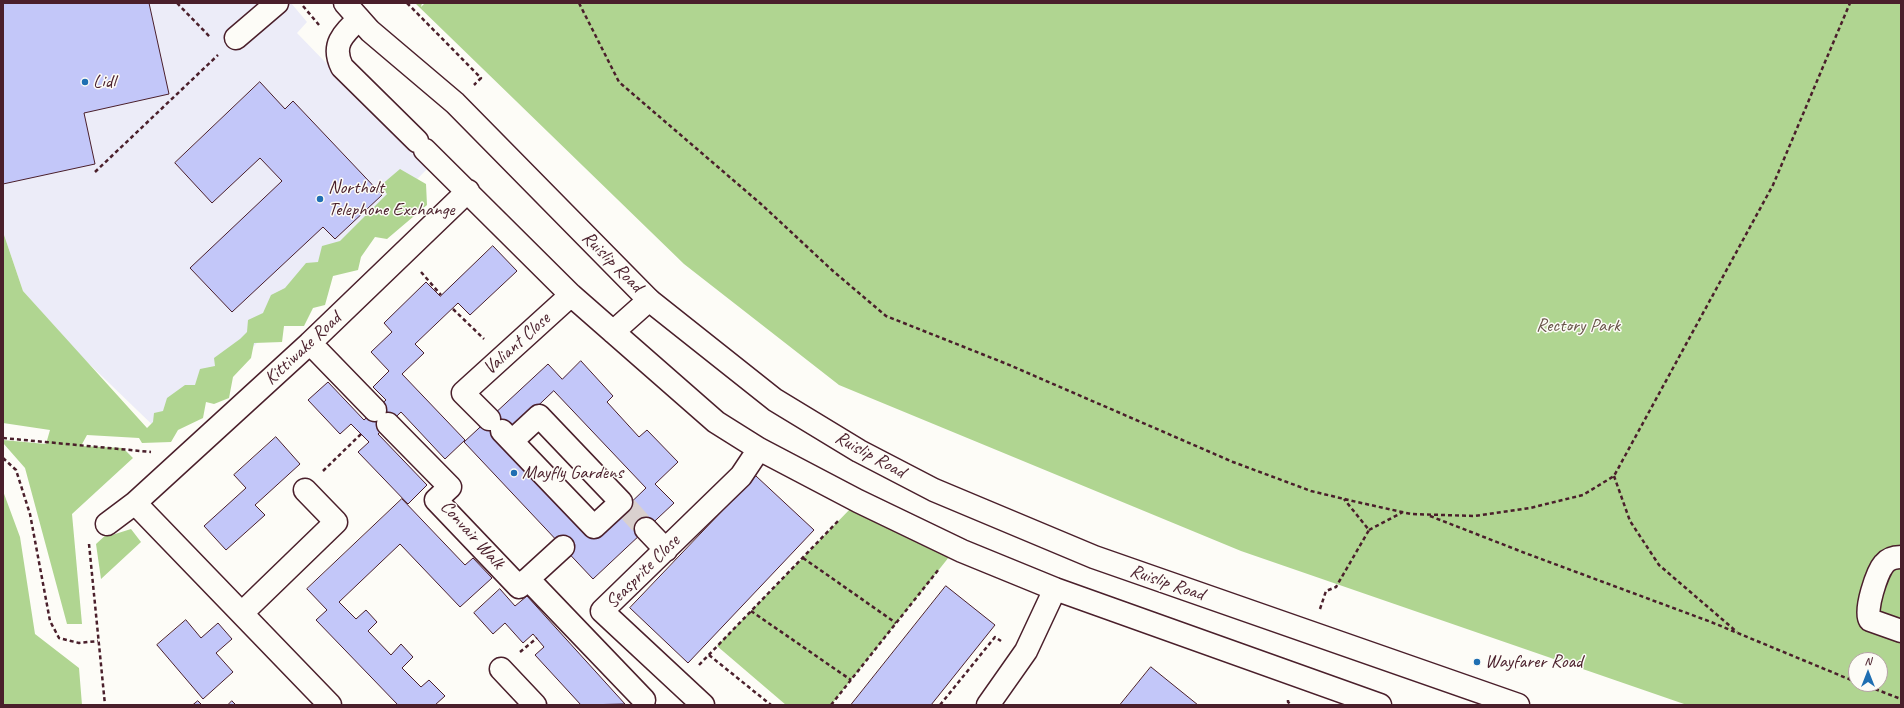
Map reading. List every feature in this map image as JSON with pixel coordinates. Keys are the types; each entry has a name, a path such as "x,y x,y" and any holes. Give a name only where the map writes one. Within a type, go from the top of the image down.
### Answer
{"street":[{"path":"229,44 277,3"},
{"path":"352,11 339,39 338,60 342,68 468,191 571,295 716,422 759,449 858,501 962,551 1055,589 1380,705"},
{"name":"Ruislip Road","path":"352,11 370,31 455,103 649,300 775,400 859,451 934,490 1094,557 1518,705"},
{"name":"Kittiwake Road","path":"107,524 135,503 310,343 468,191"},
{"name":"Valiant Close","path":"501,430 463,393 571,295"},
{"path":"613,332 649,300"},
{"name":"Convair Walk","path":"310,343 450,487 436,500 519,587 563,547"},
{"path":"539,416 623,505 594,527 501,430 539,416"},
{"name":"Seasprite Close","path":"704,705 602,610 666,550 741,476 759,449"},
{"path":"242,613 336,522 305,490"},
{"path":"135,503 330,705"},
{"path":"646,529 666,550"},
{"path":"1901,557 1890,559 1883,564 1869,599 1867,616 1870,620 1901,630"},
{"name":"Convair Walk","path":"528,579 644,700"},
{"path":"988,705 1022,657 1055,589"},
{"path":"501,669 535,705"}],"path":[{"path":"177,3 213,40"},
{"path":"407,3 481,78 470,89"},
{"path":"579,3 619,82 761,204 833,271 886,316 1007,364 1233,462 1311,490 1404,512 1428,515 1475,516 1530,508 1583,495 1614,476 1773,185 1850,3"},
{"path":"95,172 229,44"},
{"path":"453,308 503,357"},
{"path":"305,490 361,434"},
{"path":"3,438 150,451 171,470"},
{"path":"3,458 16,470 30,514 50,621 59,638 79,643 98,641"},
{"path":"1614,476 1630,521 1659,565 1739,634"},
{"path":"1344,499 1369,530"},
{"path":"680,684 858,501"},
{"path":"1319,613 1326,591 1336,587 1369,530 1404,512"},
{"path":"1428,515 1739,634 1848,679"},
{"path":"105,705 89,539 96,528 107,524"},
{"path":"803,558 896,623"},
{"path":"831,705 944,563"},
{"path":"751,610 851,680"},
{"path":"940,705 995,637 1022,657"},
{"path":"709,655 771,705"},
{"path":"1883,692 1901,699"}],"shaded area":[{"path":"3,3 291,3 307,22 297,33 428,168 165,437 81,356 23,291 3,232"}],"green space":[{"name":"Rectory Park","path":"415,3 422,3 421,7 425,3 1901,3 1901,705 1687,705 1241,551 839,385 684,264"},
{"path":"400,169 426,184 427,205 387,239 375,237 361,257 358,270 333,276 325,305 313,308 304,326 284,326 282,342 254,343 251,358 233,377 229,398 214,404 206,402 203,418 178,430 171,442 142,443 139,438 87,435 81,446 123,448 133,458 72,514 82,624 67,624 25,468 3,443 3,440 46,444 50,430 3,423 3,232 23,291 147,428 153,422 154,413 163,411 167,398 185,385 195,385 200,369 215,366 214,358 247,332 248,320 263,313 271,295 285,288 306,263 318,262 322,246 340,241 387,194 380,186"},
{"path":"3,491 20,537 35,634 79,668 82,705 3,705"},
{"path":"852,507 949,557 831,705 786,705 717,646"},
{"path":"131,529 141,542 101,579 96,544 108,533 112,535"}],"building":[{"name":"Lidl","path":"3,3 149,3 169,94 84,113 95,164 3,184"},
{"name":"Northolt Telephone Exchange","path":"260,82 285,109 293,101 382,195 335,239 323,227 232,312 190,268 282,181 260,158 212,203 175,163"},
{"path":"493,246 517,271 470,315 458,303 415,344 424,353 402,374 465,440 445,459 401,412 378,434 427,485 408,504 358,452 369,442 351,424 340,434 308,400 328,382 364,420 386,400 373,387 389,371 371,352 392,332 384,323 426,282 440,296"},
{"name":"Mayfly Gardens","path":"581,361 613,396 607,402 639,437 647,430 678,462 655,484 674,503 593,579 464,442 548,364 562,379","holes":["554,391 646,488 596,536 511,432"]},
{"path":"276,437 300,464 255,505 265,515 226,550 204,526 246,488 234,475"},
{"path":"756,476 814,530 688,663 630,608"},
{"path":"402,499 465,565 473,558 492,578 460,607 400,544 339,602 356,619 366,610 377,622 368,631 391,655 401,644 413,657 402,668 421,687 429,680 445,696 435,705 398,705 316,620 327,610 307,589"},
{"path":"946,586 995,625 931,705 851,705"},
{"path":"500,589 515,606 527,596 625,704 581,705 535,655 544,647 533,634 523,643 505,623 493,634 474,613"},
{"path":"186,620 201,638 218,623 232,639 216,653 233,672 203,699 157,645"},
{"path":"1151,667 1198,705 1120,705"},
{"path":"198,701 202,705 193,705"},
{"path":"232,701 236,705 228,705"}],"tunnel":[{"path":"626,507 646,529"}],"place":[{"name":"Lidl","path":"85,82"},
{"name":"Northolt Telephone Exchange","path":"320,199"},
{"name":"Mayfly Gardens","path":"514,473"},
{"name":"Wayfarer Road","path":"1477,662"}]}
